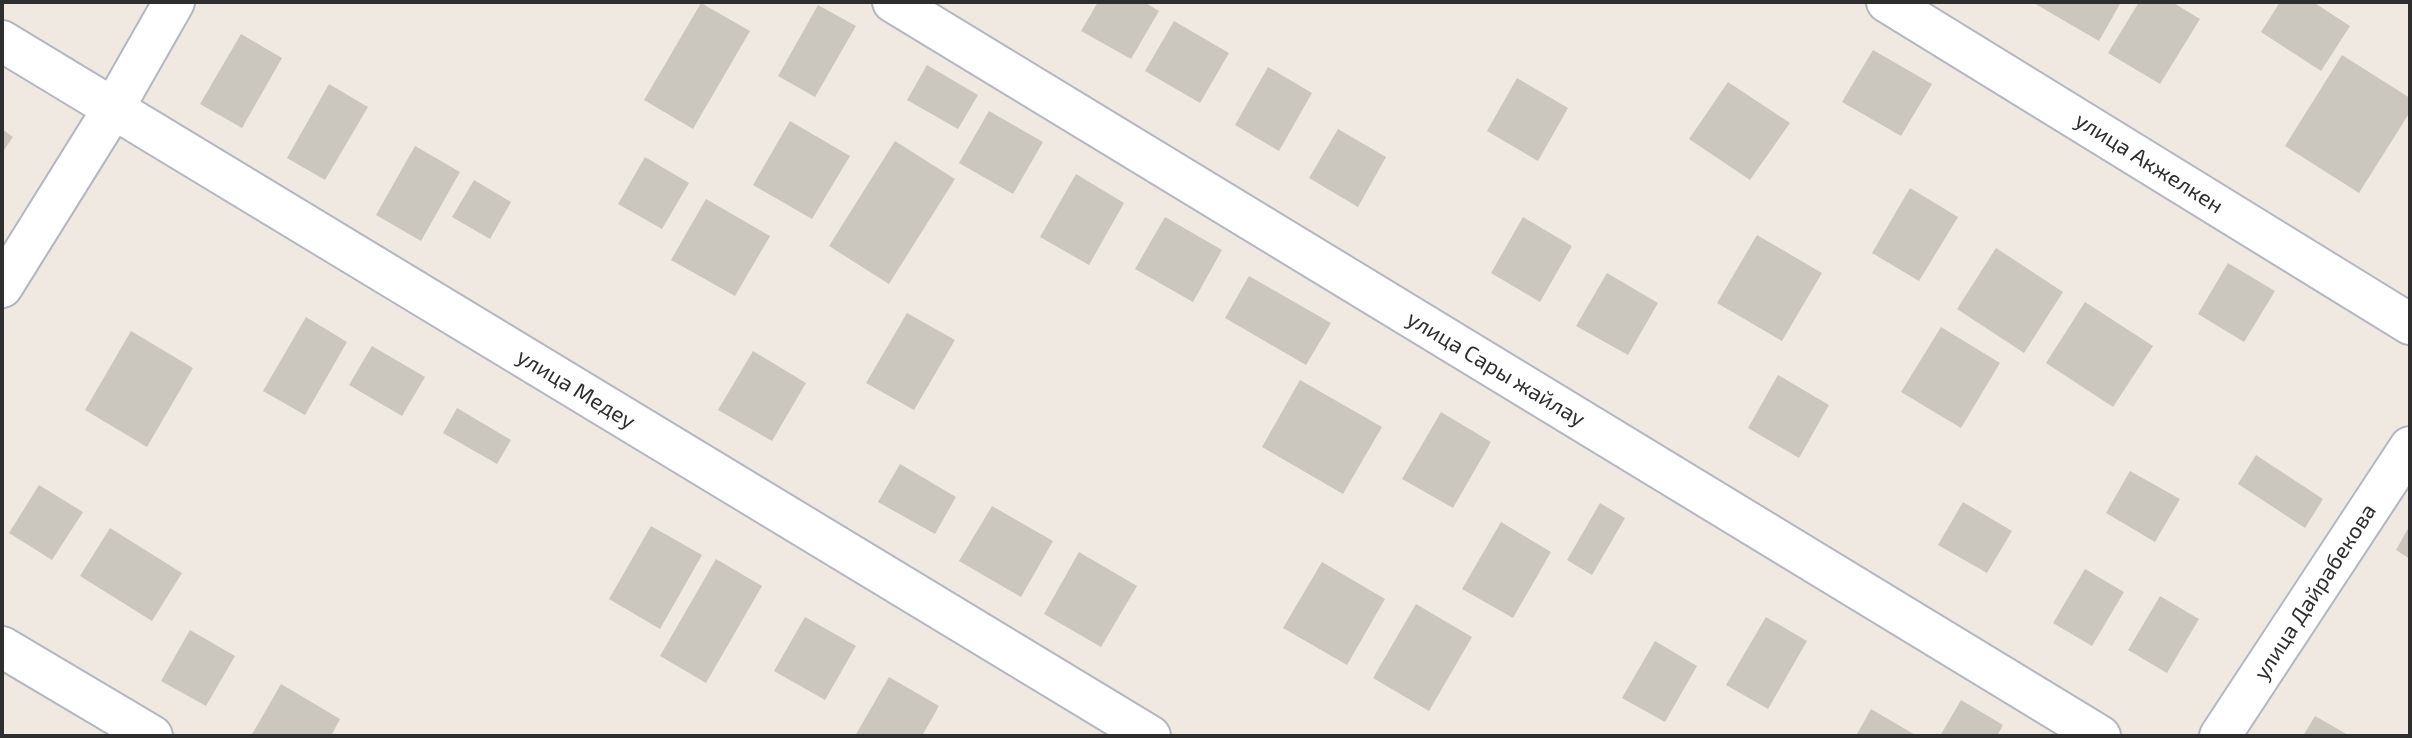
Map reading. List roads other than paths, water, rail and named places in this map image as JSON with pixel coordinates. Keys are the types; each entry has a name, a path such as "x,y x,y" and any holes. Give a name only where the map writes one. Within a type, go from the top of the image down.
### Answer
{"street":[{"path":"2,287 113,109 174,2"},
{"name":"улица Сары жайлау","path":"893,2 2100,736"},
{"name":"улица Акжелкен","path":"1887,2 2410,324"},
{"name":"улица Медеу","path":"2,41 1150,736"},
{"name":"улица Дайрабекова","path":"2220,736 2410,447"},
{"path":"2,647 152,736"}]}
